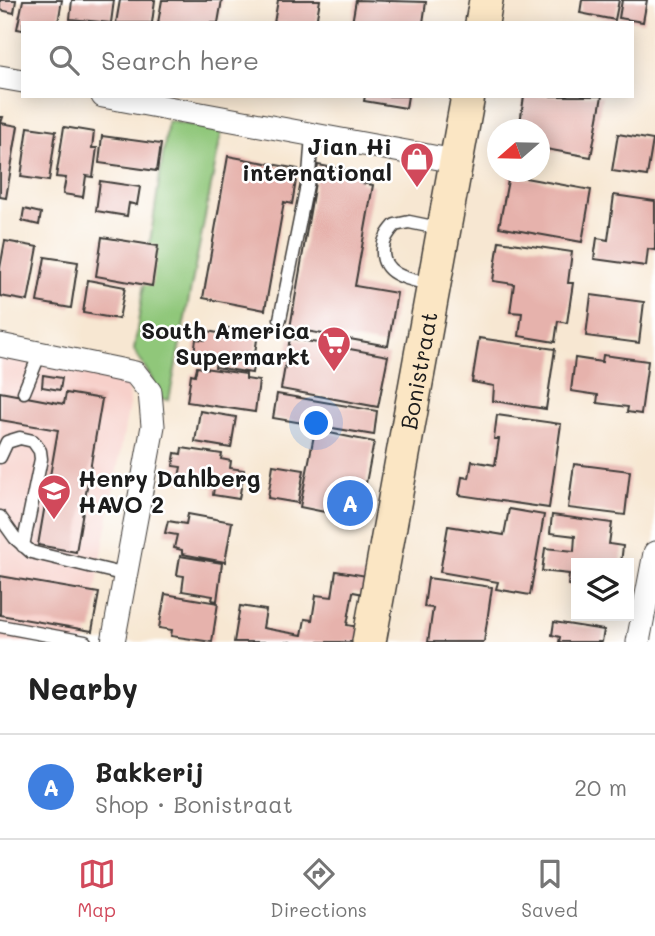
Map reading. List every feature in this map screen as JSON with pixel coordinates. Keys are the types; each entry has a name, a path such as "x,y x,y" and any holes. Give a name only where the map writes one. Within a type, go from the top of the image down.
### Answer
{"street":[{"path":"482,21 486,0"},
{"path":"0,77 21,81"},
{"path":"114,98 455,162"},
{"name":"Bonistraat","path":"369,642 467,98"},
{"path":"0,345 135,373 150,392 153,426 113,642"},
{"path":"638,642 651,598 655,553"}],"lane":[{"path":"279,319 309,175 312,135"},
{"path":"433,285 391,272 385,265 385,238 395,225 409,222 443,229"},
{"path":"24,392 40,354"},
{"path":"0,457 7,442 20,438 33,441 40,451 41,459 23,546"},
{"path":"0,517 23,546 32,552 126,575"},
{"path":"0,626 19,636 85,642"}],"shaded area":[{"name":"Henry Dahlberg HAVO 2","path":"0,352 119,376 128,386 130,399 86,642 0,642"}],"green space":[{"path":"168,121 222,130 169,400 153,398 152,379 134,350"}],"building":[{"path":"0,0 16,0 14,13 0,10"},
{"path":"23,0 62,0 58,21 21,21 21,30 17,29"},
{"path":"72,0 114,0 111,21 70,19"},
{"path":"120,0 155,0 152,21 116,21"},
{"path":"162,0 222,0 218,21 158,21"},
{"path":"278,0 320,0 316,21 274,21"},
{"path":"356,0 426,2 423,21 352,21"},
{"path":"582,0 619,0 615,20 580,13"},
{"path":"622,0 647,0 643,22 619,18"},
{"path":"365,98 408,98 406,108 364,101"},
{"path":"524,98 602,98 591,157 550,150 550,119 521,119"},
{"path":"0,117 3,117 1,123 18,126 6,198 0,197"},
{"path":"28,127 56,131 49,181 21,177"},
{"path":"64,127 94,132 92,148 97,148 93,177 86,176 83,197 63,194 66,178 56,177"},
{"path":"618,134 653,140 647,176 612,171"},
{"path":"102,136 161,144 157,171 99,163"},
{"path":"228,156 298,169 292,204 284,202 265,310 203,298"},
{"path":"318,165 362,173 361,183 373,185 355,286 397,293 388,346 290,328"},
{"path":"100,181 140,187 137,205 129,203 127,216 96,211"},
{"path":"508,182 547,182 591,190 582,242 499,227"},
{"path":"614,195 655,201 655,250 648,249 646,266 594,259 597,238 608,240"},
{"path":"24,209 41,213 39,225 22,221"},
{"path":"102,237 158,246 152,286 96,276"},
{"path":"5,241 38,247 28,301 0,296 0,268"},
{"path":"499,241 572,252 568,283 573,283 567,323 558,321 555,342 519,336 522,313 510,312 514,284 493,281"},
{"path":"45,257 78,262 71,308 37,302"},
{"path":"88,280 125,287 119,319 83,313"},
{"path":"591,295 644,302 639,343 586,336"},
{"path":"223,327 258,333 252,373 215,367 216,361 202,359 203,355 194,353 196,339 205,340 207,331 223,334"},
{"name":"South America Supermarkt","path":"290,338 388,356 378,407 281,389"},
{"path":"479,338 555,349 546,409 493,401 494,386 472,382"},
{"path":"603,355 648,361 641,414 627,412 628,407 597,403 598,395 571,391 575,358 602,362"},
{"path":"197,367 246,374 246,379 259,381 255,412 187,402 191,374 195,375"},
{"path":"43,375 62,378 60,390 42,387"},
{"path":"0,392 64,404 66,393 102,399 76,552 38,545 58,430 0,420"},
{"path":"277,394 377,411 374,435 273,418"},
{"path":"200,411 236,417 231,448 195,442"},
{"path":"497,415 561,424 549,508 459,495 462,477 469,478 472,461 495,465 499,439 494,439"},
{"path":"315,430 374,442 359,519 300,507"},
{"path":"182,448 222,454 221,459 231,461 230,468 244,470 239,499 213,495 214,487 178,482 181,467 173,466 175,453 181,454"},
{"path":"574,464 630,471 625,515 568,508"},
{"path":"273,465 304,470 298,503 268,498"},
{"path":"509,509 544,515 530,595 496,589 498,582 440,572 448,526 504,535"},
{"path":"188,514 232,522 225,562 182,554 182,550 174,548 177,535 165,533 168,521 186,524"},
{"path":"552,515 612,523 609,544 623,546 622,558 571,558 571,585 568,585 569,574 542,571 545,548 574,551 575,536 550,533"},
{"path":"180,556 222,563 217,601 212,600 213,596 182,591 184,576 177,575"},
{"path":"336,571 367,576 364,594 353,592 347,625 364,628 362,642 234,642 240,606 266,610 263,628 302,635 305,619 312,620 316,595 332,597"},
{"path":"0,576 99,593 92,631 0,615"},
{"path":"428,578 492,587 484,642 428,642 433,608 424,607"},
{"path":"165,594 218,603 212,642 171,636 172,630 159,628"},
{"path":"554,622 604,630 602,642 559,642 560,637 552,635"}],"place":[{"name":"Jian Hi international","path":"417,189"},
{"name":"South America Supermarkt","path":"334,373"},
{"name":"Bakkerij","path":"350,503"},
{"name":"Henry Dahlberg HAVO 2","path":"54,521"}]}
